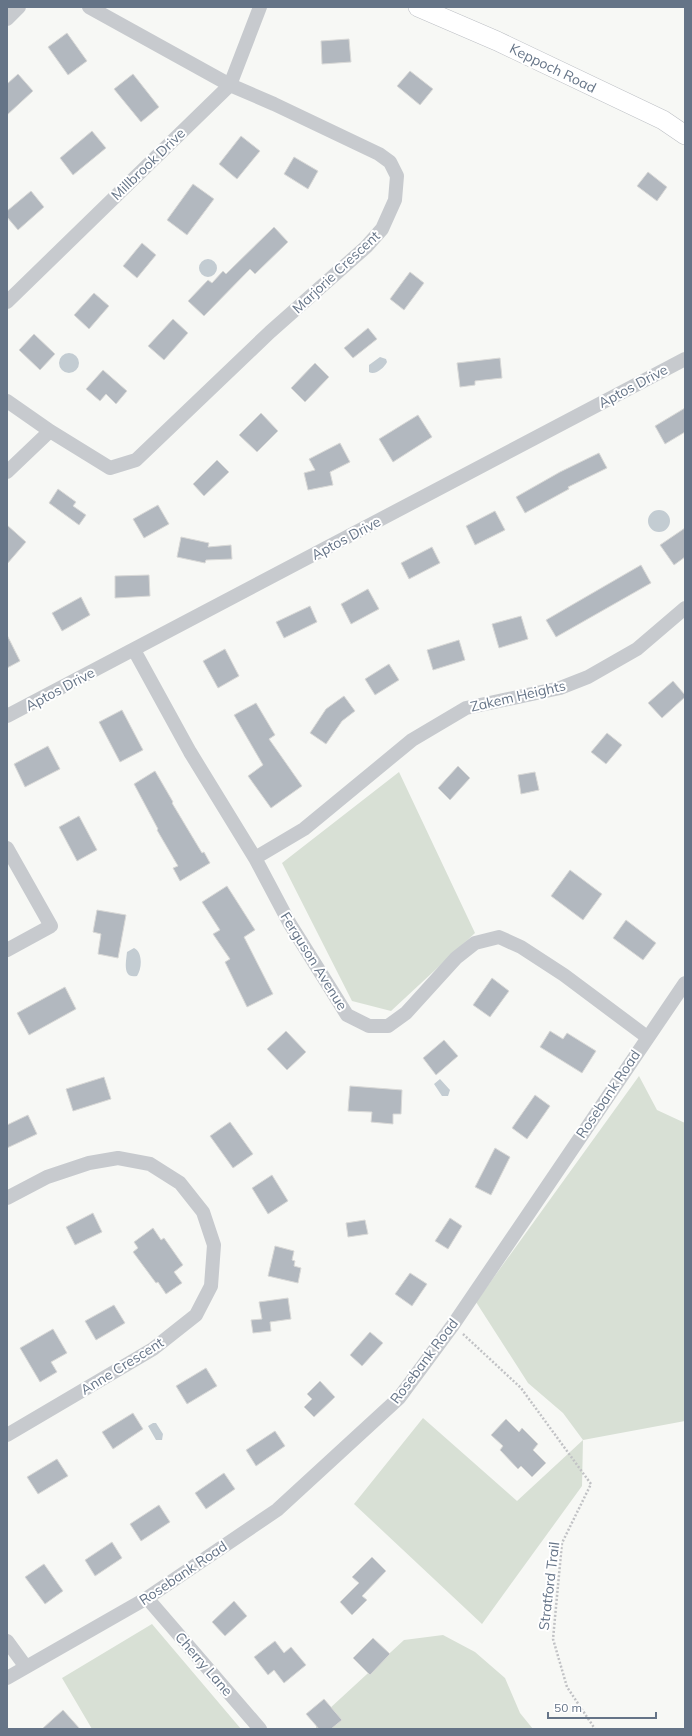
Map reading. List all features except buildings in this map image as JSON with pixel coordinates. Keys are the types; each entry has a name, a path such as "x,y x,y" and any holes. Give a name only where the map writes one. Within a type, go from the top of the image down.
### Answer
{"street":[{"path":"7,19 19,7"},
{"name":"Marjorie Crescent","path":"7,401 50,431 110,468 136,460 270,332 366,246 382,229 395,200 397,176 390,162 379,154 230,85 89,7"},
{"name":"Millbrook Drive","path":"7,302 230,85 260,7"},
{"name":"Keppoch Road","path":"418,7 497,41 663,120 685,136"},
{"name":"Aptos Drive","path":"7,716 685,359"},
{"path":"7,472 50,431"},
{"name":"Zakem Heights","path":"255,858 304,829 412,740 466,708 560,688 588,677 637,649 685,608"},
{"name":"Ferguson Avenue","path":"134,650 190,752 255,858 290,924 333,995 347,1015 369,1026 388,1026 406,1013 456,958 474,943 499,937 521,947 564,975 647,1037"},
{"path":"7,848 51,926 7,950"},
{"name":"Rosebank Road","path":"7,1678 147,1598 277,1510 398,1398 453,1324 685,983"},
{"name":"Anne Crescent","path":"7,1198 47,1177 89,1163 118,1158 150,1164 180,1183 203,1212 214,1245 211,1286 196,1315 153,1349 7,1435"},
{"name":"Cherry Lane","path":"147,1598 260,1729"},
{"path":"7,1640 26,1667"}],"path":[{"name":"Stratford Trail","path":"453,1324 521,1388 591,1484 562,1543 553,1639 568,1687 596,1729"}],"shaded area":[{"path":"208,259 214,262 217,268 214,274 208,277 202,274 199,268 202,262"},
{"path":"69,353 76,356 79,363 76,370 69,373 62,370 59,363 62,356"},
{"path":"380,357 386,359 386,364 377,372 369,372 369,365"},
{"path":"659,510 667,513 670,521 667,529 659,532 651,529 648,521 651,513"},
{"path":"399,772 475,933 391,1011 352,1001 282,863"},
{"path":"134,948 139,953 141,961 137,976 129,975 126,969 127,952"},
{"path":"639,1076 657,1110 685,1123 685,1421 583,1440 563,1413 528,1383 476,1302"},
{"path":"440,1079 450,1090 448,1096 442,1096 434,1084"},
{"path":"423,1418 517,1501 583,1440 582,1486 482,1624 354,1504"},
{"path":"156,1423 163,1434 162,1440 156,1440 148,1426"},
{"path":"152,1624 241,1729 92,1729 62,1678"},
{"path":"443,1635 475,1652 505,1678 520,1713 533,1729 316,1729 316,1721 404,1640"}]}
